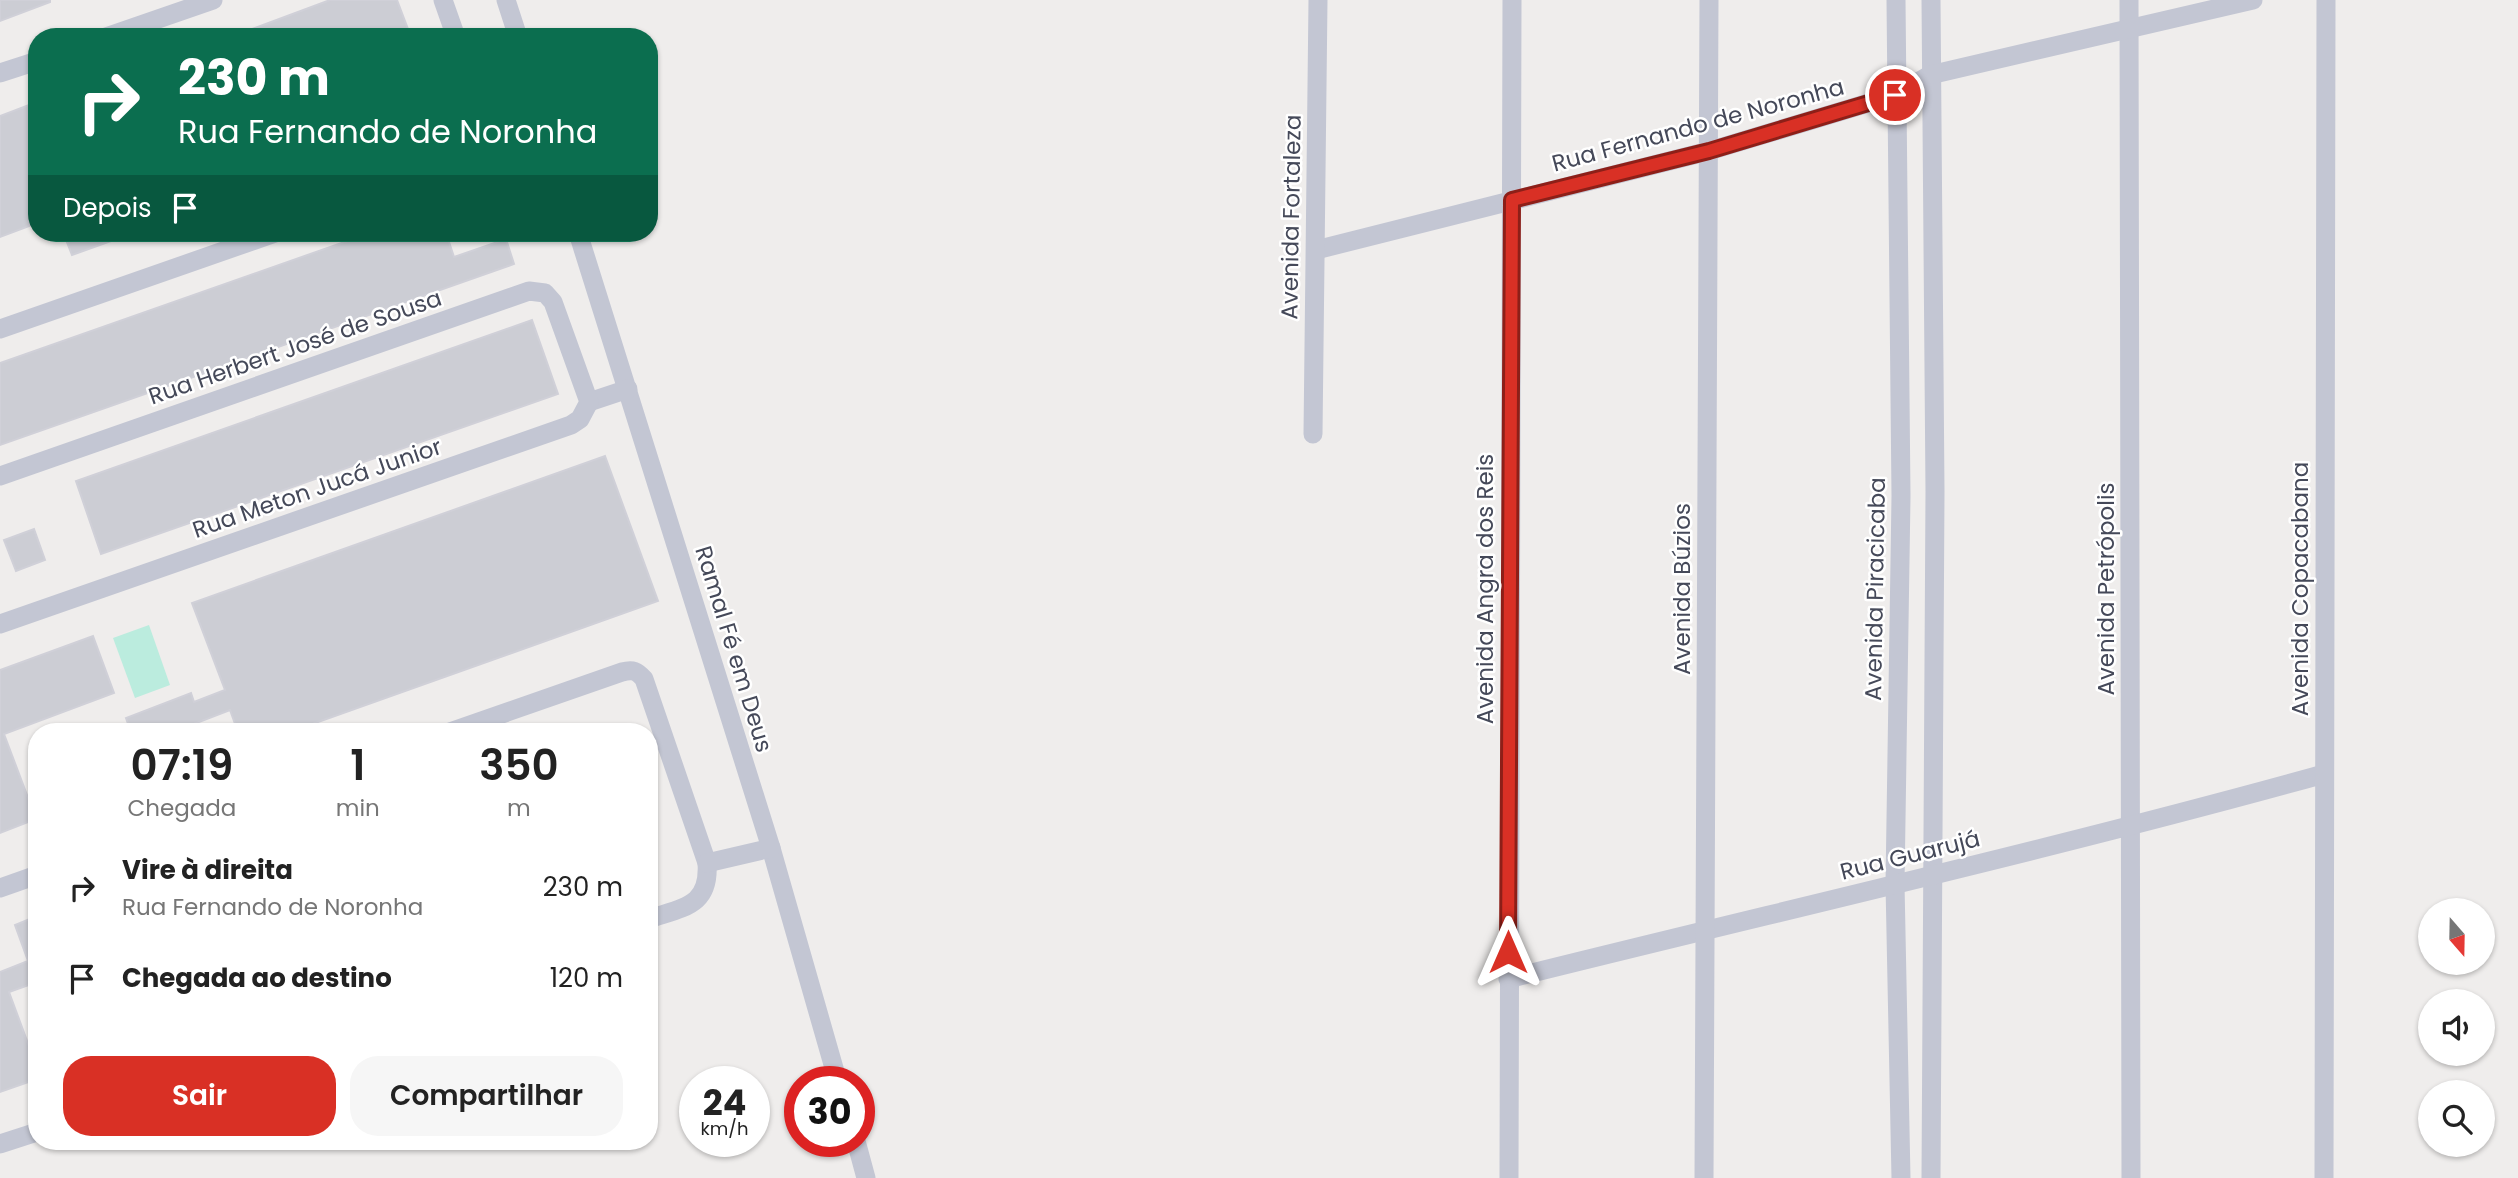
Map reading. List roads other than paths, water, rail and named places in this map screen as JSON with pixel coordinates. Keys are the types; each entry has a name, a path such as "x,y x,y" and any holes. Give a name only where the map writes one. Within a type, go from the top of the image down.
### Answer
{"street":[{"path":"132,28 213,0"},
{"path":"443,0 453,28"},
{"path":"506,0 514,28"},
{"name":"Avenida Fortaleza","path":"1313,433 1318,0"},
{"name":"Avenida Angra dos Reis","path":"1509,1178 1511,0"},
{"name":"Avenida Búzios","path":"1704,1178 1709,0"},
{"name":"Avenida Piracicaba","path":"1896,0 1901,496 1895,884 1901,1178"},
{"path":"1931,0 1935,491 1931,1178"},
{"name":"Avenida Petrópolis","path":"2129,0 2131,1178"},
{"name":"Rua Fernando de Noronha","path":"1316,250 1709,151 1895,95 1930,75 2253,0"},
{"name":"Avenida Copacabana","path":"2324,1178 2326,0"},
{"path":"0,73 28,64"},
{"path":"0,329 249,242"},
{"name":"Ramal Fé em Deus","path":"581,242 771,848 833,1066"},
{"name":"Rua Herbert José de Sousa","path":"0,476 528,291 545,293 552,302 589,401"},
{"path":"589,401 628,389"},
{"name":"Rua Meton Jucá Junior","path":"0,624 571,425 580,419 589,401"},
{"path":"476,723 632,670 644,679 707,863 708,883 703,895 688,905 658,916"},
{"name":"Rua Guarujá","path":"1508,979 1931,873 2132,827 2324,774"},
{"path":"707,863 771,848"},
{"path":"0,888 28,878"},
{"path":"0,1144 28,1135"},
{"path":"860,1157 866,1178"}]}
